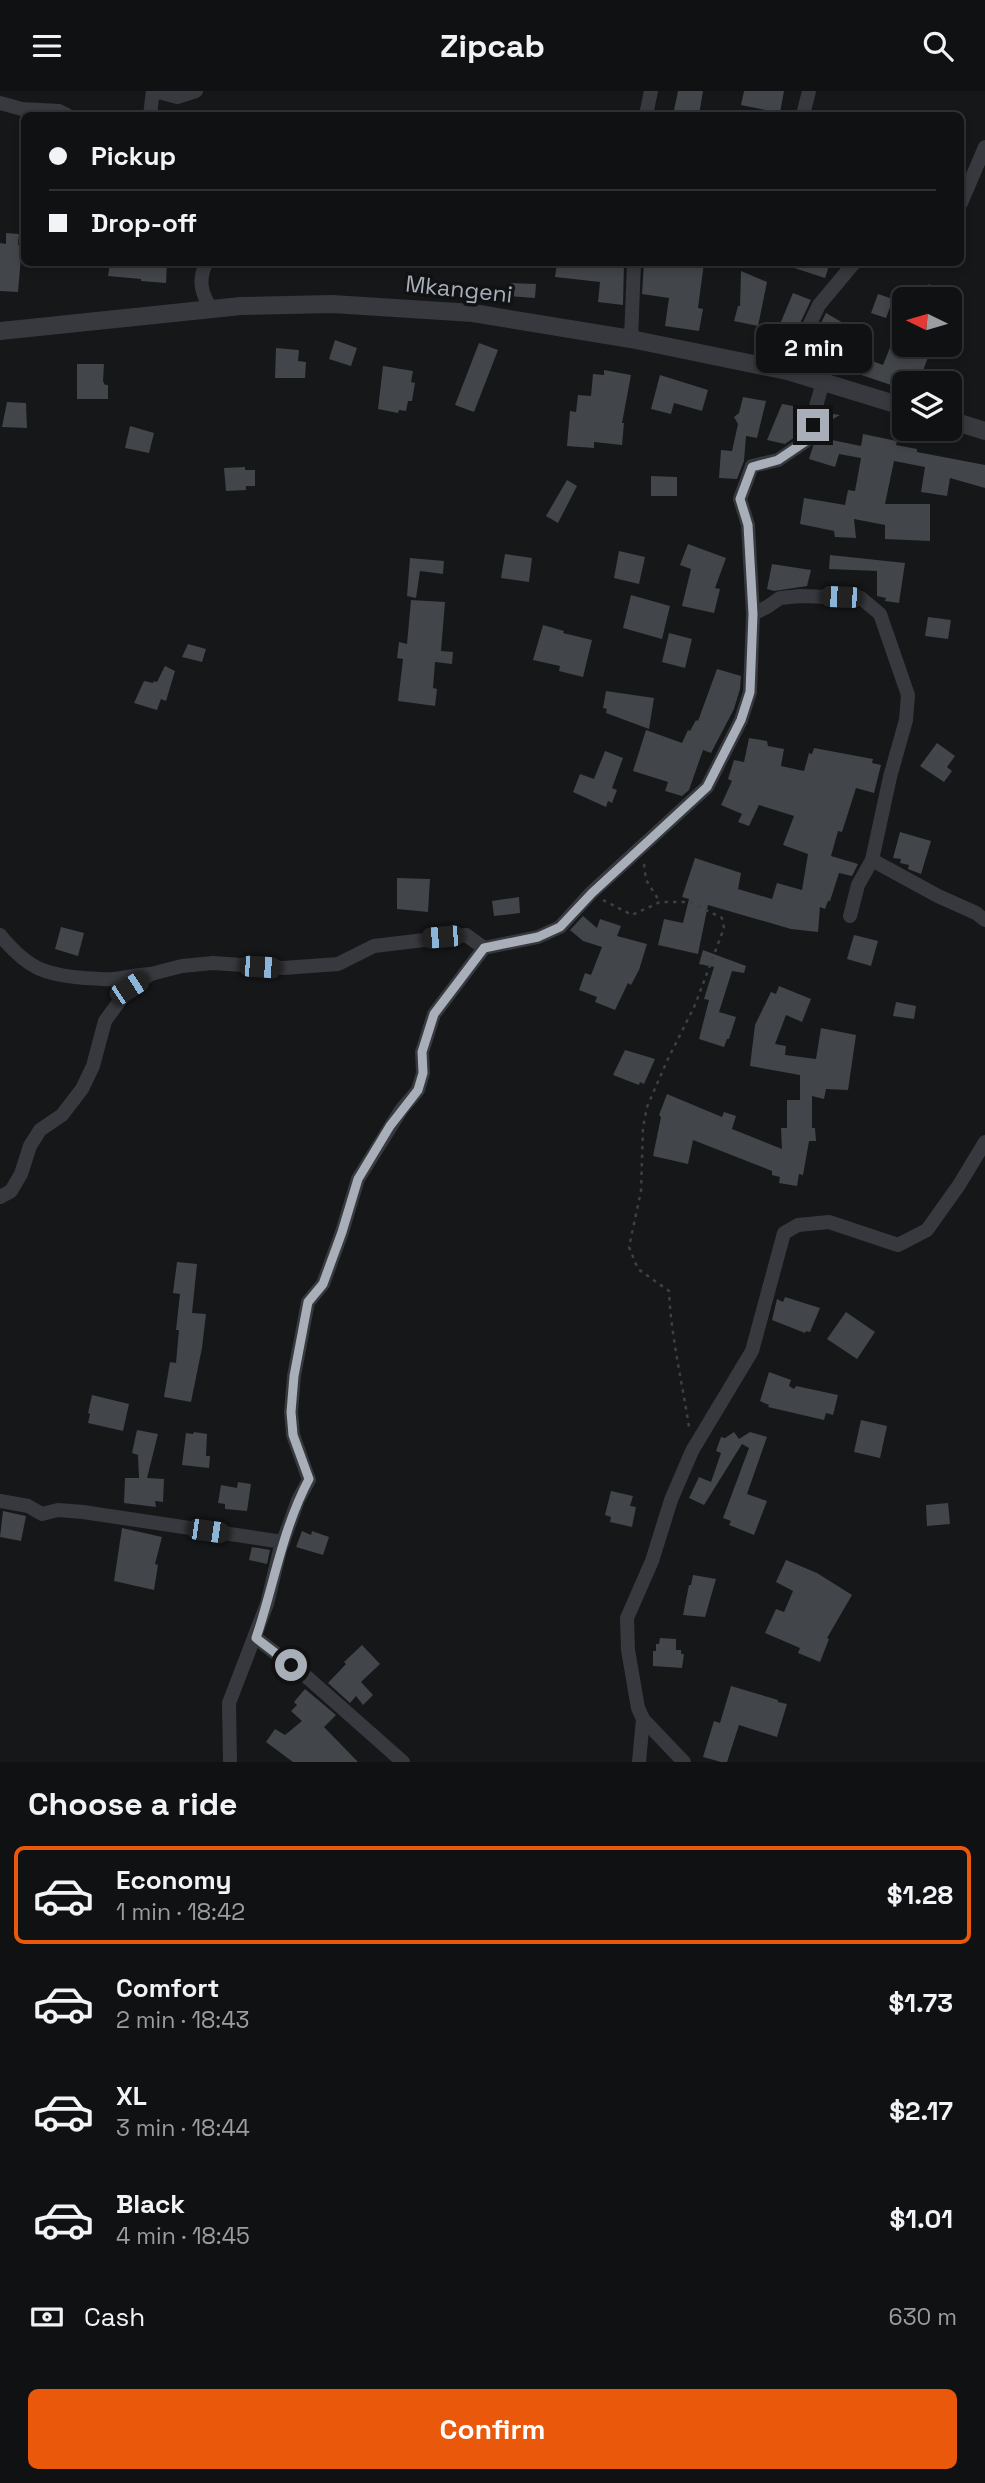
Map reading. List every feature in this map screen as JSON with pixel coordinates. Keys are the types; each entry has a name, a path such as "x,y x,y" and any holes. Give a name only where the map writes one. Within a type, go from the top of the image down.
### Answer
{"street":[{"path":"150,112 154,91 177,97 196,91"},
{"path":"647,112 651,91"},
{"path":"804,112 809,91"},
{"path":"0,103 22,109 62,112"},
{"path":"964,196 985,147"},
{"path":"204,266 199,278 204,297 211,309"},
{"path":"631,339 634,266"},
{"path":"787,371 819,305 853,266"},
{"name":"Mkangeni","path":"0,329 241,306 332,304 449,311 516,319 631,339 787,371 892,403"},
{"path":"230,1762 229,1703 256,1638 283,1542 298,1500 309,1479 293,1435 291,1412 294,1376 308,1302 323,1284 358,1179 394,1121 418,1090 423,1073 422,1052 434,1014 484,948 538,937 560,927 592,893 707,787 741,720 750,692 753,614 748,525 740,499 752,467 778,460 806,441 813,425 823,382"},
{"path":"962,424 985,431"},
{"path":"753,614 780,598 861,598 880,614 908,695 906,720 872,860 858,885 850,916"},
{"path":"872,860 985,920"},
{"path":"0,935 12,950 39,970 57,976 113,979 213,963 283,968 338,964 374,946 454,936 466,935 484,948"},
{"path":"0,1197 11,1191 21,1174 30,1146 40,1130 62,1115 82,1089 93,1066 105,1021 129,988 151,974"},
{"path":"684,1762 643,1719 638,1708 628,1650 627,1618 652,1561 671,1500 692,1451 751,1351 784,1233 799,1225 830,1222 898,1245 927,1230 985,1142"},
{"path":"0,1501 28,1506 42,1514 58,1510 83,1512 283,1542"},
{"path":"256,1638 308,1678 403,1762"},
{"path":"639,1762 643,1719"}],"path":[{"path":"642,846 646,880 660,902"},
{"path":"592,893 632,915 660,902 690,902 722,918 724,928 695,1005 647,1107 643,1127 642,1191 629,1247 638,1269 669,1291 670,1324 692,1451"}],"building":[{"path":"678,91 703,91 700,112 674,112"},
{"path":"744,91 784,91 780,112 741,105"},
{"path":"6,233 19,234 21,257 18,292 0,291 0,243 6,244"},
{"path":"110,266 167,266 166,283 108,276"},
{"path":"557,266 624,266 623,305 598,302 600,282 555,277"},
{"path":"644,266 704,266 698,308 703,309 699,331 665,326 669,298 642,294"},
{"path":"788,266 829,266 825,278"},
{"path":"741,271 767,282 758,326 734,321 740,306"},
{"path":"509,283 536,284 535,298 508,296"},
{"path":"793,293 811,300 793,338 778,329"},
{"path":"878,294 892,299 886,318 871,313"},
{"path":"826,313 845,324 832,346 883,365 891,345 892,357 928,357 923,371 892,371 891,385 805,356"},
{"path":"335,340 357,348 351,366 329,359"},
{"path":"479,343 498,350 474,412 455,405"},
{"path":"276,348 299,350 298,361 306,362 305,378 275,378"},
{"path":"77,364 104,364 103,381 108,385 108,399 77,399"},
{"path":"383,366 413,371 411,382 415,383 412,401 408,401 406,411 399,410 398,413 378,409"},
{"path":"604,370 631,375 622,423 622,445 594,442 594,448 567,446 570,411 576,412 578,395 591,396 593,374 604,375"},
{"path":"660,375 708,390 702,411 674,403 671,414 651,409"},
{"path":"743,397 766,401 757,438 746,436 744,461 737,479 719,478 721,450 732,451 738,424 734,417 739,413"},
{"path":"7,402 26,403 27,428 2,427"},
{"path":"782,404 805,408 798,435 785,444 767,440"},
{"path":"825,408 833,410 832,414 840,415 831,420 827,439 861,446 863,434 897,441 896,445 917,449 917,452 985,465 985,488 950,478 947,496 921,492 925,467 894,461 885,504 930,504 930,541 885,539 885,525 854,519 856,538 835,537 834,531 800,524 804,498 845,505 848,490 855,491 861,458 839,454 835,467 809,459"},
{"path":"130,426 154,433 149,453 125,448"},
{"path":"245,467 245,470 255,470 255,486 246,486 246,490 226,491 224,468"},
{"path":"651,476 677,477 677,496 651,496"},
{"path":"567,480 577,486 558,523 546,516"},
{"path":"688,544 726,558 715,588 720,589 714,613 682,606 691,569 680,565"},
{"path":"619,551 645,557 639,584 614,578"},
{"path":"505,554 532,558 529,582 501,578"},
{"path":"830,555 905,563 899,603 885,601 886,598 877,596 877,571 829,569"},
{"path":"410,558 444,561 443,574 420,571 416,598 407,596"},
{"path":"772,564 811,570 807,586 774,591 767,589"},
{"path":"631,595 670,606 662,639 623,628"},
{"path":"411,600 445,602 441,651 453,652 452,664 435,662 435,706 398,701 403,659 397,658 399,642 407,644"},
{"path":"928,617 951,620 948,639 925,636"},
{"path":"543,625 592,640 583,677 559,671 560,666 533,660"},
{"path":"669,633 692,639 685,668 662,662"},
{"path":"188,644 206,649 202,662 182,657"},
{"path":"165,666 175,671 166,701 161,699 157,710 134,703 144,681 157,682"},
{"path":"717,669 741,676 734,709 711,753 703,750 689,790 682,796 665,791 668,782 633,771 646,730 682,743 688,730 698,721"},
{"path":"606,691 654,698 649,729 606,713 607,709 603,708"},
{"path":"749,738 767,741 768,746 784,749 781,766 804,771 809,753 812,754 814,748 873,759 872,763 881,765 874,793 856,788 831,856 858,864 852,876 839,873 830,901 825,909 820,907 818,932 791,929 708,905 698,954 658,945 664,919 683,923 689,899 682,897 695,858 741,873 738,889 772,899 777,883 802,890 808,854 783,845 794,816 759,805 749,826 738,822 742,814 721,805 732,781 728,779 734,760 744,762"},
{"path":"937,743 955,756 947,767 952,771 944,782 920,766"},
{"path":"605,751 623,758 612,788 617,790 612,803 608,801 606,807 573,792 580,774 594,779"},
{"path":"900,832 931,841 921,874 908,869 909,865 900,863 901,859 893,858"},
{"path":"397,878 430,879 428,912 397,909"},
{"path":"519,897 520,913 494,916 492,901"},
{"path":"583,916 597,928 600,919 621,926 617,936 647,944 639,970 631,985 628,983 615,1010 595,1002 597,997 579,990 585,973 591,975 602,947 583,941 570,930"},
{"path":"61,927 84,933 78,956 55,949"},
{"path":"854,935 878,941 871,966 847,959"},
{"path":"703,950 746,966 744,973 732,971 719,1012 736,1017 724,1047 699,1039 709,1000 704,999 714,967 699,964"},
{"path":"779,986 811,999 802,1022 786,1015 775,1044 786,1046 785,1055 816,1059 821,1028 856,1035 848,1090 826,1089 824,1099 812,1096 812,1128 815,1128 816,1141 809,1141 803,1175 799,1174 797,1186 779,1183 780,1177 772,1175 772,1171 693,1140 688,1164 653,1156 661,1117 659,1115 667,1094 722,1117 724,1112 736,1116 732,1129 782,1149 781,1128 787,1128 787,1100 800,1100 800,1075 750,1066 755,1025 771,992 776,994"},
{"path":"896,1002 916,1006 914,1019 893,1016"},
{"path":"625,1050 655,1059 644,1084 640,1082 639,1085 613,1075"},
{"path":"177,1262 197,1264 192,1313 206,1314 191,1402 164,1397 170,1362 176,1363 180,1294 173,1293"},
{"path":"785,1297 820,1308 810,1332 805,1333 772,1320 777,1299 783,1302"},
{"path":"846,1312 875,1332 857,1359 827,1339"},
{"path":"769,1372 791,1380 789,1386 794,1389 796,1386 838,1395 833,1415 826,1413 824,1420 768,1407 769,1405 760,1401"},
{"path":"92,1395 129,1404 123,1431 88,1423"},
{"path":"861,1420 887,1426 880,1458 854,1452"},
{"path":"137,1430 158,1434 147,1478 164,1479 163,1502 155,1501 156,1507 124,1503 125,1478 139,1478 138,1455 132,1453"},
{"path":"734,1432 739,1439 750,1432 767,1437 747,1494 767,1501 754,1535 729,1525 731,1521 723,1518 749,1448 742,1444 704,1505 689,1498 699,1477 711,1482 721,1453 716,1451 721,1437 725,1438"},
{"path":"186,1433 207,1434 206,1456 210,1456 209,1468 182,1465"},
{"path":"238,1482 251,1484 247,1511 225,1509 225,1504 218,1503 221,1485 237,1488"},
{"path":"611,1491 633,1496 630,1506 636,1507 632,1527 610,1522 611,1517 605,1515"},
{"path":"948,1503 950,1524 927,1526 926,1505"},
{"path":"3,1511 26,1516 21,1541 0,1537"},
{"path":"122,1528 162,1537 155,1564 158,1565 154,1590 114,1581"},
{"path":"302,1531 311,1535 312,1531 329,1537 323,1555 296,1547"},
{"path":"252,1547 270,1550 267,1564 249,1560"},
{"path":"786,1560 817,1573 852,1595 827,1638 829,1639 820,1662 798,1653 800,1648 765,1633 776,1609 784,1612 793,1591 776,1582"},
{"path":"693,1575 716,1579 705,1617 683,1615"},
{"path":"660,1638 676,1639 676,1650 681,1650 681,1654 684,1654 682,1668 653,1666 653,1651 656,1651"},
{"path":"362,1645 380,1664 361,1682 373,1695 363,1705 356,1696 350,1703 328,1683"},
{"path":"731,1686 787,1704 777,1737 739,1725 727,1762 721,1762 703,1757 714,1721 720,1723"},
{"path":"305,1689 336,1715 324,1727 358,1762 293,1762 266,1742 275,1729 285,1735 302,1721 291,1711 297,1705 294,1702"}],"route":[{"path":"291,1665 256,1638 280,1550 298,1500 309,1479 293,1435 291,1412 294,1376 308,1302 323,1284 342,1232 352,1193 379,1143 418,1090 423,1073 422,1052 434,1014 484,948 538,937 560,927 592,893 707,787 741,720 750,692 753,614 748,525 740,499 752,467 778,460 806,441 813,425"}]}
